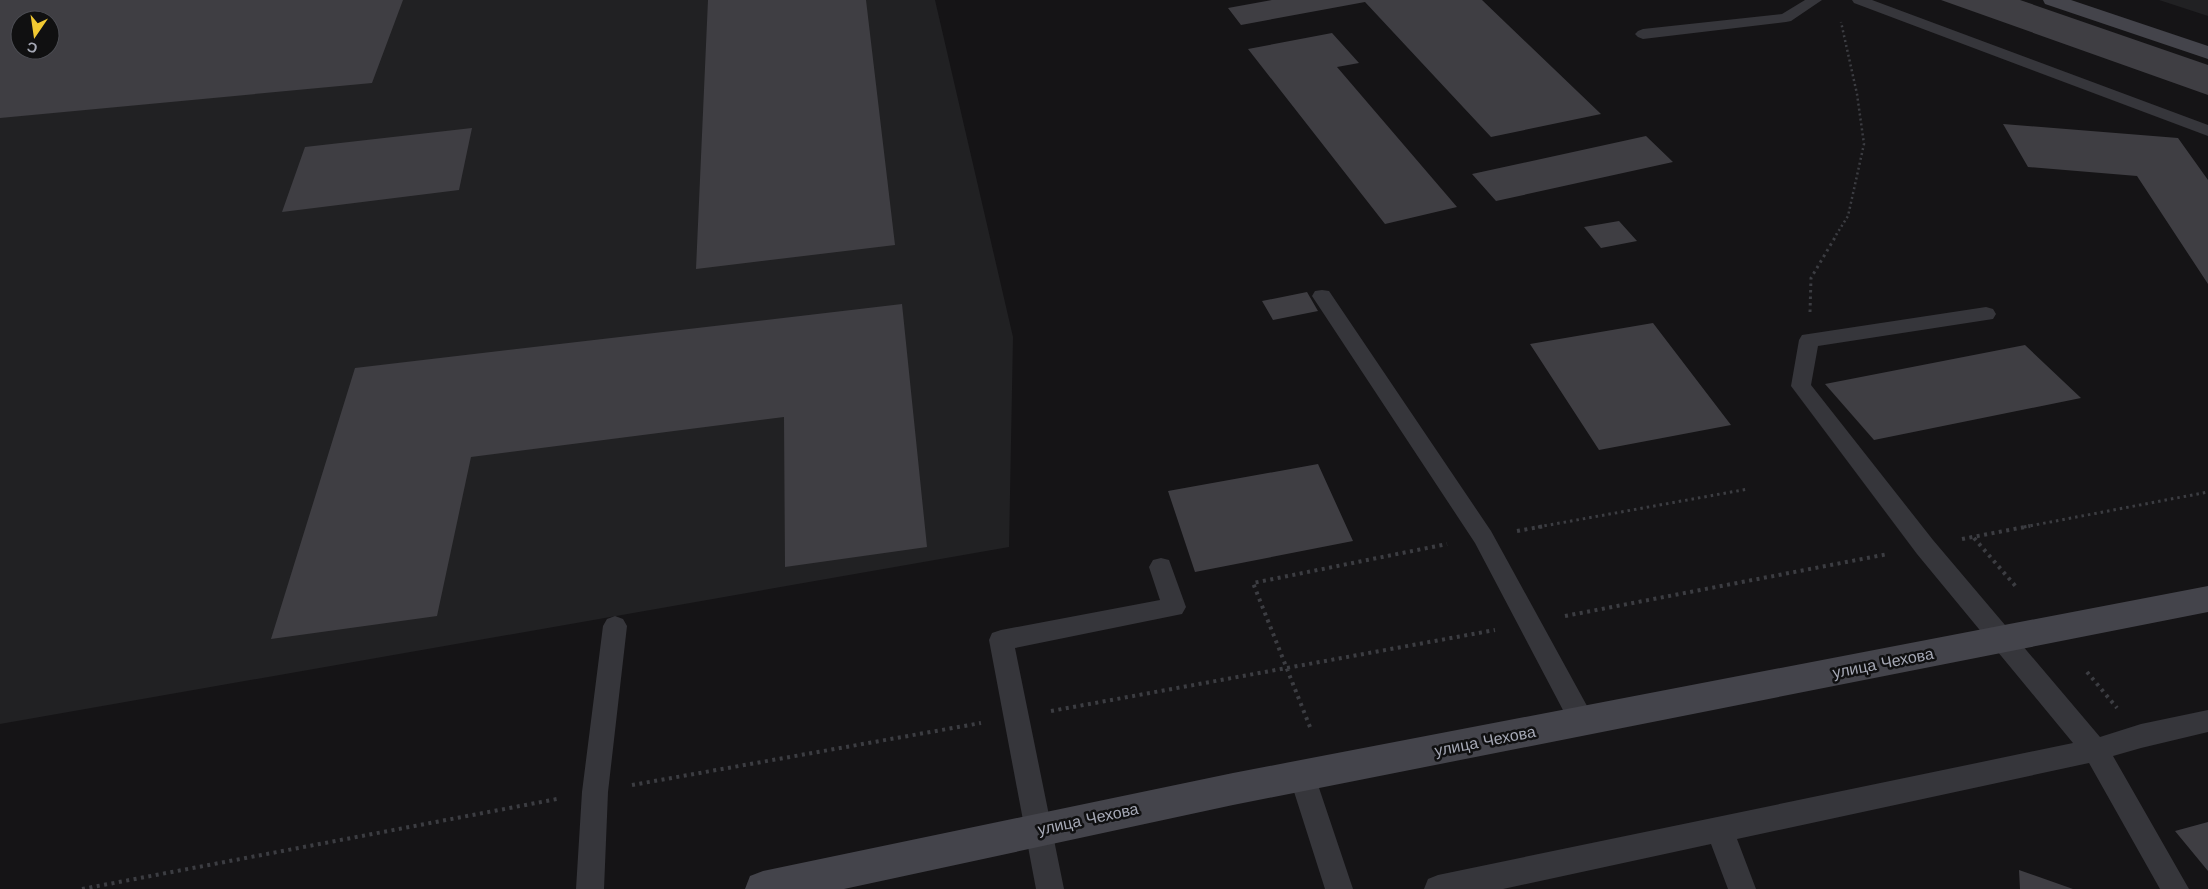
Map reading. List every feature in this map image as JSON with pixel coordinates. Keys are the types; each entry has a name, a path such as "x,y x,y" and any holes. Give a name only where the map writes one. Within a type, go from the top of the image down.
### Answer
{"main road":[{"path":"2052,0 2208,53"},
{"name":"улица Чехова","path":"764,889 1038,829 2208,599"}],"lane":[{"path":"1643,34 1786,18 1814,0"},
{"path":"1859,0 2208,132"},
{"path":"1322,296 1483,537 1583,723"},
{"path":"1986,314 1809,340 1801,386 1925,547 2095,750 2175,889"},
{"path":"1050,889 1001,640 1174,607 1160,567"},
{"path":"590,889 595,792 615,626"},
{"path":"1438,889 1719,828 2095,750 2141,736 2208,721"},
{"path":"1302,776 1339,889"},
{"path":"1719,828 1742,889"}],"path":[{"path":"1809,340 1811,278 1848,216 1864,144 1857,94 1839,16"},
{"path":"1310,727 1253,583 1483,537 1748,488"},
{"path":"82,889 595,792 1288,669 2208,492"},
{"path":"1974,537 2018,589"},
{"path":"2087,672 2141,736"}],"shaded area":[{"path":"0,0 935,0 1013,337 1009,547 0,724"},
{"path":"2159,0 2208,0 2208,16"}],"building":[{"path":"0,0 403,0 372,83 0,118"},
{"path":"708,0 866,0 895,245 696,269"},
{"path":"1272,0 1482,0 1601,114 1491,137 1365,2 1241,25 1228,8"},
{"path":"1941,0 2020,0 2208,65 2208,95"},
{"path":"1332,33 1359,63 1337,67 1457,207 1385,224 1248,49"},
{"path":"2003,124 2178,138 2208,180 2208,284 2137,176 2028,167"},
{"path":"472,128 459,190 282,212 305,147"},
{"path":"1646,136 1673,162 1496,201 1472,174"},
{"path":"1619,221 1637,241 1601,248 1584,227"},
{"path":"1307,292 1318,311 1273,320 1262,301"},
{"path":"902,304 927,547 785,567 784,417 471,457 437,616 271,639 355,368"},
{"path":"1653,323 1731,425 1599,450 1530,344"},
{"path":"2025,345 2081,398 1874,440 1825,384"},
{"path":"1318,464 1353,541 1195,572 1168,491"},
{"path":"2208,822 2208,871 2175,831"},
{"path":"2019,870 2073,889 2020,889"}]}
